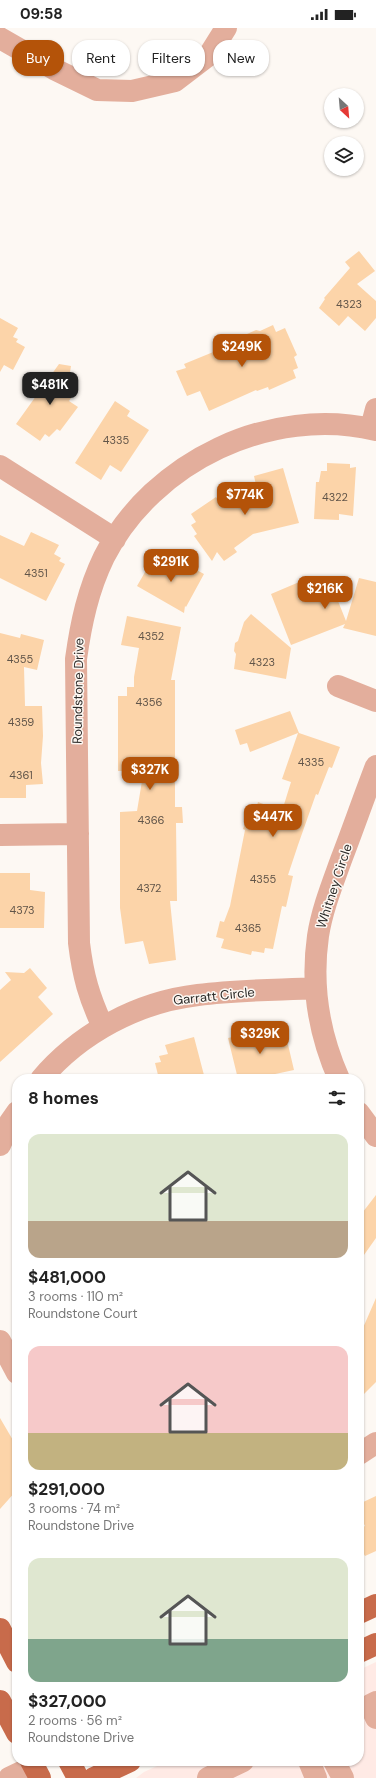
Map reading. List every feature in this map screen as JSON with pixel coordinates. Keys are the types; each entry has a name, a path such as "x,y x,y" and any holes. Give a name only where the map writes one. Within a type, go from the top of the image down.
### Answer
{"main road":[{"path":"364,1611 376,1605"},
{"path":"0,1629 12,1652"},
{"path":"364,1650 376,1644"},
{"path":"0,1700 12,1723"},
{"path":"72,1766 78,1778"},
{"path":"94,1778 119,1766"}],"street":[{"path":"0,38 54,69 97,90 132,91 176,81 209,55 226,28"},
{"name":"Roundstone Drive","path":"103,1027 90,1000 82,971 79,943 76,659 80,631 90,588 115,539 129,519 152,493 177,472 208,453 238,440 271,430 303,425 374,422"},
{"path":"0,466 115,539"},
{"path":"338,686 376,700"},
{"name":"Whitney Circle","path":"338,1074 331,1059 320,1023 315,970 318,936 326,903 376,766"},
{"path":"0,835 78,834"},
{"name":"Garratt Circle","path":"46,1074 74,1046 103,1027 130,1013 163,1002 197,995 316,988"},
{"path":"0,1145 12,1119"},
{"path":"0,1341 12,1364"},
{"path":"364,1451 376,1443"},
{"path":"376,1702 370,1705 376,1718"},
{"path":"209,1778 233,1766"},
{"path":"311,1766 316,1778"},
{"path":"337,1766 343,1778"},
{"path":"9,1778 38,1767"}],"shaded area":[{"path":"376,1662 376,1778 136,1778 144,1772 157,1766 364,1766 364,1668"}],"building":[{"path":"359,251 375,271 357,284 376,301 376,318 365,331 348,316 339,326 319,308 325,299 324,298 350,268 345,262"},
{"path":"0,318 18,328 13,337 18,339 16,342 25,347 13,370 4,365 0,372"},
{"path":"273,325 276,332 285,328 297,355 294,357 298,368 293,370 296,378 269,390 268,387 257,391 256,390 209,411 200,391 187,396 176,371 186,368 184,364 245,339 247,334 256,330 260,331"},
{"path":"59,364 71,366 67,390 73,395 69,401 78,407 60,431 57,429 49,437 45,434 40,441 16,424"},
{"path":"115,401 130,411 127,416 149,430 121,472 110,465 101,480 75,463"},
{"path":"327,463 350,464 350,468 356,467 353,516 339,514 339,520 314,519 316,482 319,482 321,471 327,471"},
{"path":"283,468 299,523 253,534 234,548 237,552 224,561 217,552 212,561 194,536 197,534 191,525 196,522 191,514 216,497 221,504 258,494 254,476"},
{"path":"31,532 59,545 54,554 61,558 59,561 65,564 46,601 0,578 0,535 24,546"},
{"path":"152,560 172,571 178,560 204,574 186,607 185,606 184,613 137,586"},
{"path":"311,577 316,587 330,581 346,621 359,578 376,582 376,636 343,628 345,624 291,645 271,594"},
{"path":"251,614 291,648 286,679 234,669 236,654 234,651 235,643 238,641 244,622"},
{"path":"127,616 181,627 171,680 175,680 175,807 182,807 183,823 176,823 177,901 170,901 176,960 149,964 143,941 125,944 120,908 120,812 137,811 142,781 139,781 139,777 127,777 127,771 118,771 118,696 127,696 127,687 134,687 134,677 139,648 121,645"},
{"path":"0,633 20,638 21,634 44,640 37,670 24,667 25,706 42,706 43,736 41,763 43,784 26,785 26,798 0,798"},
{"path":"290,711 299,733 340,747 332,768 329,767 318,795 316,794 288,875 293,876 286,907 282,906 273,949 265,948 264,953 252,951 251,955 221,948 224,939 216,937 220,921 224,922 230,906 245,830 243,829 248,814 254,816 258,802 282,811 291,782 282,779 298,733 250,752 247,743 240,745 235,730"},
{"path":"0,873 30,873 30,890 45,892 44,928 0,928"},
{"path":"30,968 47,988 38,997 53,1014 0,1062 0,990 11,980 5,972 24,973"},
{"path":"269,1029 270,1035 276,1033 277,1037 286,1036 294,1070 275,1074 237,1074 228,1038"},
{"path":"194,1037 204,1074 158,1074 155,1063 161,1062 159,1056 168,1054 165,1045"},
{"path":"376,1195 376,1238 364,1255 364,1211"},
{"path":"376,1298 376,1382 364,1394 364,1326"},
{"path":"0,1418 12,1438 12,1496 0,1509"},
{"path":"376,1496 376,1551 365,1556 364,1554 364,1502"}]}
